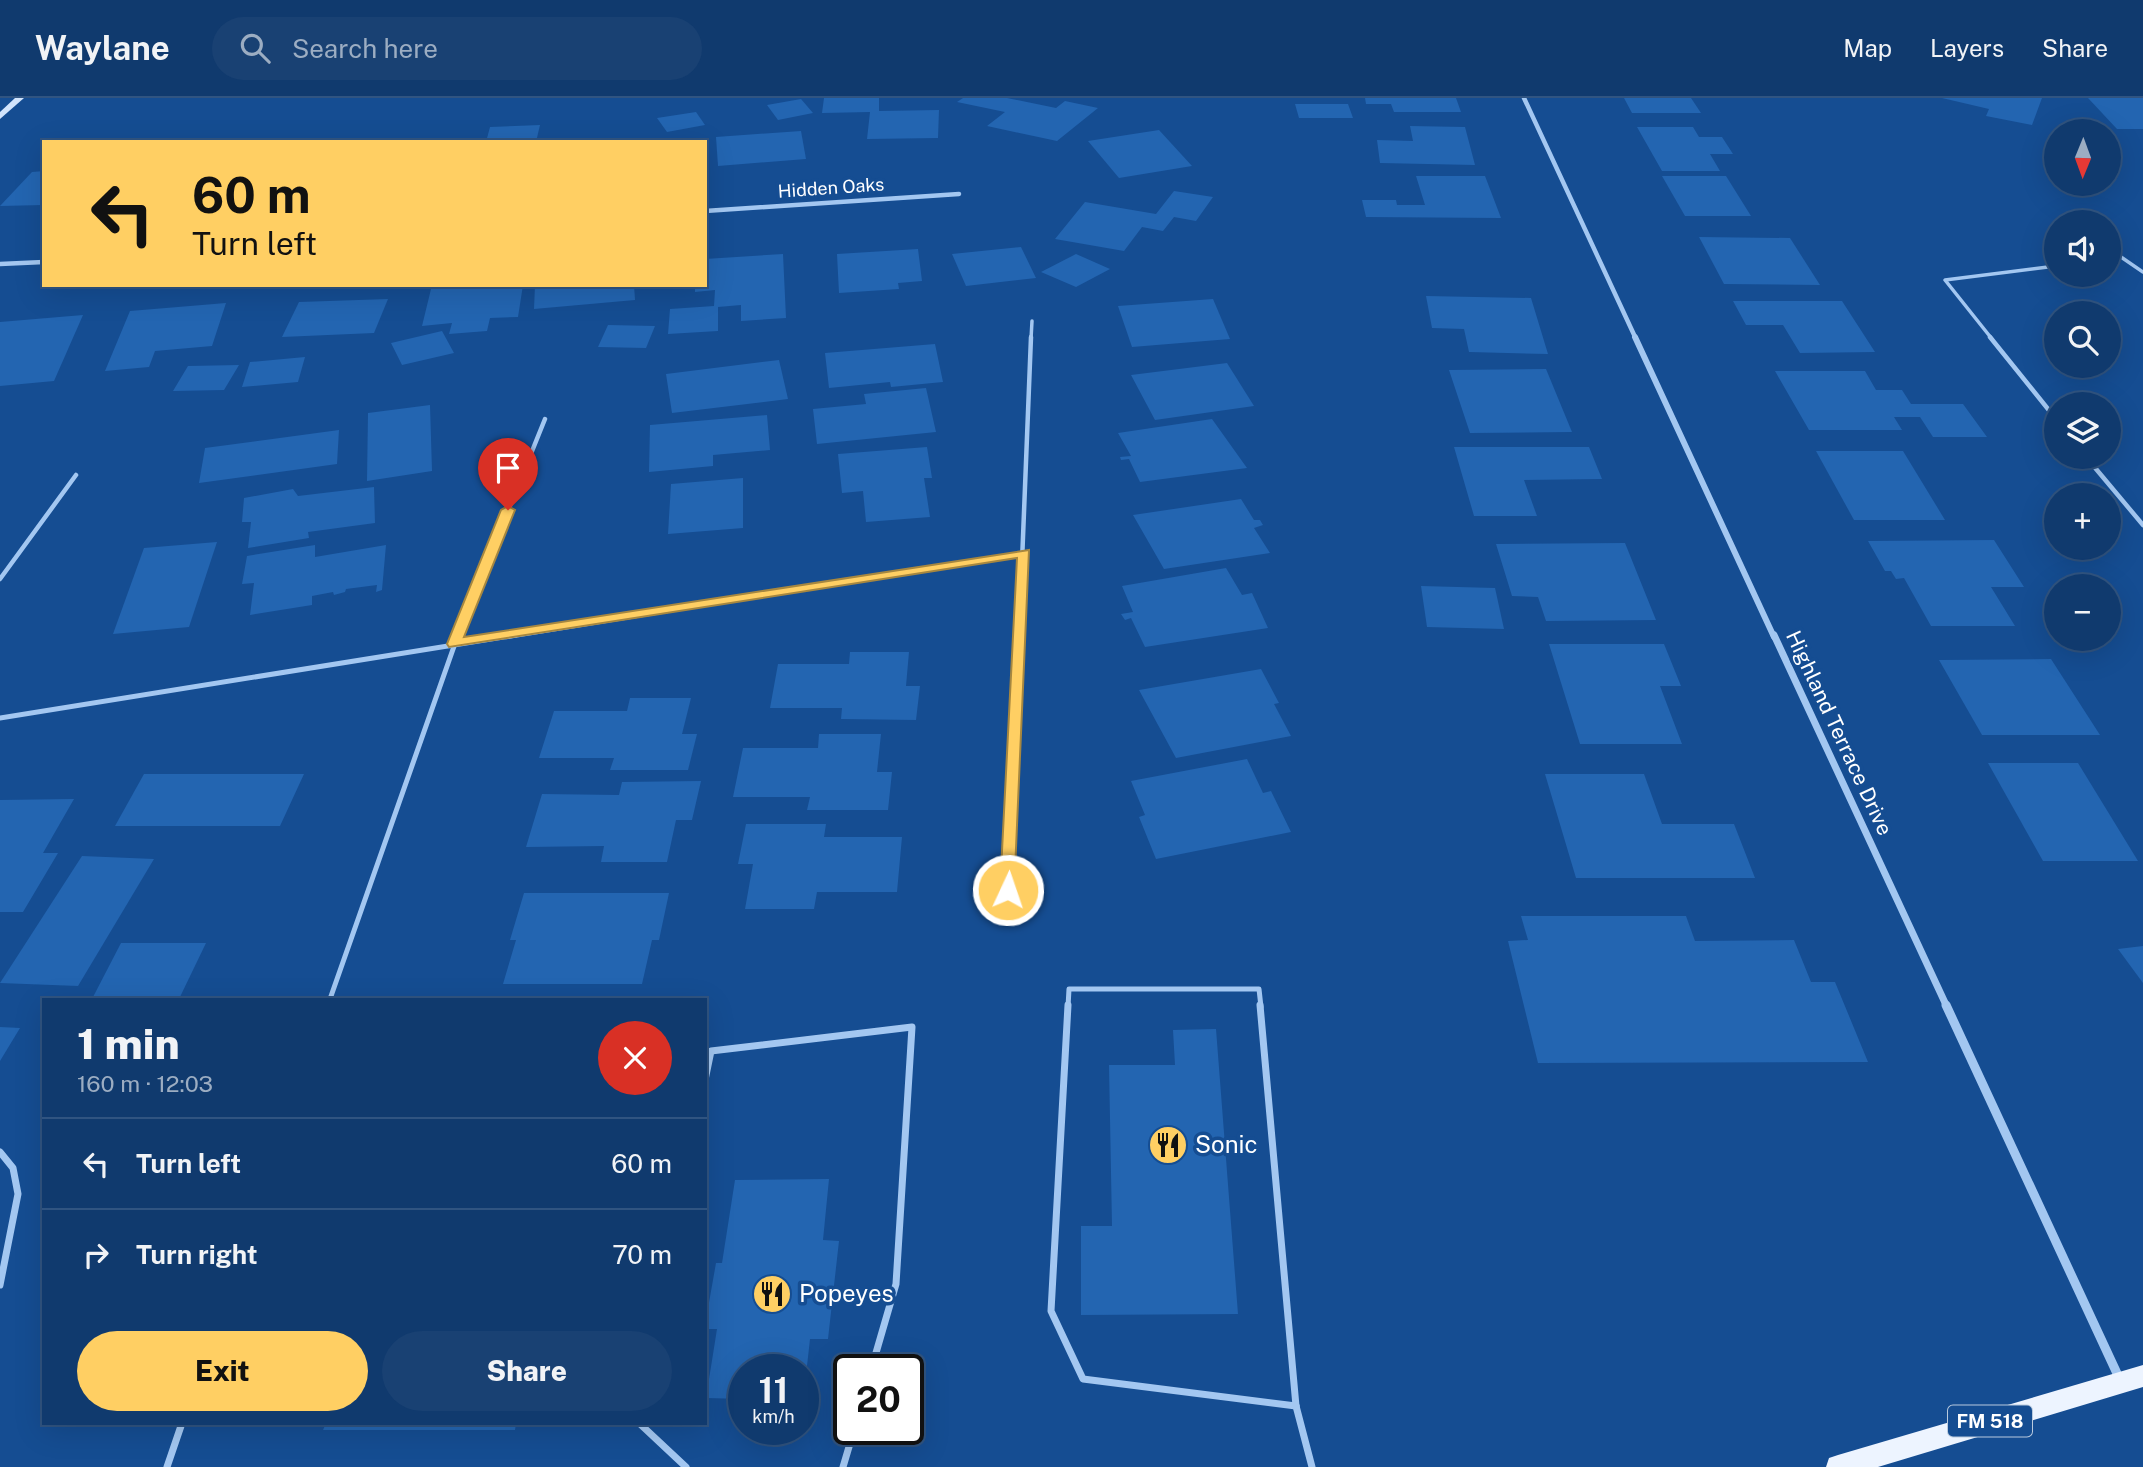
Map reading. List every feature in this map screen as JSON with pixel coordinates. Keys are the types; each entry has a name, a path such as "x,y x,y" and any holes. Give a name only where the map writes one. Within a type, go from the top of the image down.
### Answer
{"main road":[{"name":"FM 518","path":"1838,1467 2132,1379"}],"street":[{"path":"0,116 20,98"},
{"name":"Highland Terrace Drive","path":"1524,98 2132,1379"},
{"name":"Hidden Oaks","path":"707,211 959,194"},
{"path":"0,264 42,262"}],"lane":[{"path":"2121,257 2143,272"},
{"path":"2044,268 1945,281 2044,404"},
{"path":"1008,890 1032,321"},
{"path":"330,998 454,644 545,419"},
{"path":"2096,469 2143,525"},
{"path":"0,579 76,475"},
{"path":"0,718 1024,553"},
{"path":"1296,1406 1083,1379 1051,1311 1069,989 1259,989 1296,1406 1312,1467"},
{"path":"707,1070 711,1051 912,1027 897,1284 876,1354"},
{"path":"0,1152 13,1168 18,1194 0,1285"},
{"path":"167,1467 181,1425"},
{"path":"641,1425 687,1467"},
{"path":"843,1467 850,1445"}],"building":[{"path":"824,98 879,98 879,111 939,110 938,138 867,139 870,112 822,113"},
{"path":"963,98 1007,98 1056,108 1065,101 1098,108 1057,141 987,126 1005,112 957,102"},
{"path":"1365,98 1456,98 1461,112 1394,112 1391,104 1366,104"},
{"path":"1624,98 1691,98 1701,113 1632,113"},
{"path":"1942,98 2042,98 2032,125 1986,116 1989,109"},
{"path":"2088,98 2143,98 2143,129 2121,129 2121,119 2108,119"},
{"path":"801,99 813,113 778,120 767,105"},
{"path":"1295,104 1348,104 1353,118 1299,118"},
{"path":"696,112 705,125 667,132 657,118"},
{"path":"540,125 536,140 487,140 490,127"},
{"path":"1410,126 1465,127 1475,165 1380,163 1377,140 1413,141"},
{"path":"1637,127 1693,127 1699,137 1722,137 1733,154 1710,154 1720,171 1662,171"},
{"path":"1159,130 1192,166 1119,178 1088,141"},
{"path":"801,131 806,159 718,166 716,137"},
{"path":"42,171 42,205 0,206 32,172"},
{"path":"1416,176 1485,176 1501,218 1366,217 1362,200 1396,200 1397,205 1425,205"},
{"path":"1662,176 1726,176 1751,216 1685,216"},
{"path":"1174,191 1213,197 1196,221 1174,217 1163,231 1142,227 1124,251 1055,239 1085,202 1156,214"},
{"path":"1699,237 1790,238 1820,285 1724,284"},
{"path":"1021,247 1036,278 966,286 952,254"},
{"path":"918,249 922,281 898,283 899,289 839,293 837,254"},
{"path":"783,254 786,318 741,321 741,305 718,307 718,331 668,334 670,309 714,306 715,290 695,292 695,287 707,287 707,259"},
{"path":"1076,254 1110,269 1076,287 1041,272"},
{"path":"523,287 518,317 490,318 487,331 449,334 452,323 422,326 431,289"},
{"path":"535,287 634,287 635,300 534,309"},
{"path":"1426,296 1531,298 1548,354 1469,352 1464,329 1432,328"},
{"path":"388,299 374,333 282,337 299,302"},
{"path":"1213,299 1230,339 1132,347 1118,306"},
{"path":"1733,301 1842,301 1875,352 1800,353 1783,325 1746,325"},
{"path":"226,303 212,346 155,351 149,367 105,371 130,311"},
{"path":"83,315 54,381 0,386 0,322"},
{"path":"608,325 655,326 646,348 598,347"},
{"path":"442,331 454,353 402,365 391,343"},
{"path":"935,344 943,382 891,387 890,382 829,388 825,353"},
{"path":"305,357 298,382 242,387 250,362"},
{"path":"779,360 788,399 672,413 666,374"},
{"path":"1227,363 1254,406 1155,420 1131,375"},
{"path":"239,365 224,390 173,391 188,366"},
{"path":"1546,369 1572,432 1470,433 1449,370"},
{"path":"1775,371 1865,371 1876,390 1902,390 1911,404 1963,404 1987,437 1933,437 1920,417 1894,417 1902,430 1809,430"},
{"path":"926,388 936,432 817,444 813,409 866,404 864,394"},
{"path":"430,405 432,471 367,481 368,413"},
{"path":"767,415 770,450 713,455 713,466 649,472 650,425"},
{"path":"1212,419 1247,468 1140,482 1129,459 1121,460 1120,457 1131,456 1118,433"},
{"path":"339,430 337,464 199,483 205,448"},
{"path":"927,447 932,478 924,478 930,517 866,522 863,491 842,493 838,454"},
{"path":"1454,447 1589,447 1602,479 1524,480 1537,516 1474,516"},
{"path":"1816,451 1903,451 1945,520 1854,520"},
{"path":"743,478 743,528 668,534 671,484"},
{"path":"374,487 375,523 308,532 309,538 248,548 251,522 242,522 244,498 293,489 298,496"},
{"path":"1241,499 1254,520 1260,520 1263,525 1254,528 1270,553 1164,569 1133,515"},
{"path":"1994,540 2024,587 1991,587 2015,626 1931,626 1904,578 1896,579 1891,571 1885,571 1868,541"},
{"path":"217,542 189,627 113,634 144,548"},
{"path":"1625,543 1656,620 1546,621 1538,597 1512,596 1496,544"},
{"path":"315,545 315,557 386,545 382,590 376,592 377,585 346,589 345,592 334,595 333,592 312,596 312,605 250,615 254,583 242,584 247,556"},
{"path":"1226,568 1242,595 1252,593 1268,628 1145,647 1131,618 1125,620 1121,614 1133,612 1122,586"},
{"path":"1421,586 1495,588 1504,629 1427,627"},
{"path":"1549,644 1664,644 1681,686 1660,686 1682,744 1580,744"},
{"path":"850,652 909,652 906,686 920,686 916,720 841,719 842,708 770,708 778,664 849,664"},
{"path":"2051,659 2100,735 1982,735 1939,660"},
{"path":"1261,669 1279,703 1274,704 1291,736 1176,758 1139,690"},
{"path":"630,698 691,698 682,734 697,734 688,770 610,770 614,758 539,758 554,711 627,711"},
{"path":"819,734 881,734 877,772 892,772 888,810 807,810 810,797 733,797 743,748 818,748"},
{"path":"1247,759 1263,793 1271,791 1291,832 1156,859 1139,817 1145,815 1131,781"},
{"path":"1988,763 2078,763 2138,861 2043,861"},
{"path":"144,774 304,774 280,826 115,826"},
{"path":"1545,774 1644,774 1662,824 1734,824 1755,878 1576,878"},
{"path":"701,781 692,820 676,820 667,862 601,862 604,846 526,847 542,794 619,795 622,782"},
{"path":"74,799 43,853 58,853 23,912 0,912 0,800"},
{"path":"746,824 826,824 824,837 902,837 897,892 817,892 814,909 745,909 753,864 738,864"},
{"path":"82,856 154,859 78,986 0,983"},
{"path":"524,893 669,893 659,940 652,940 642,984 503,984 516,940 510,940"},
{"path":"1521,916 1686,916 1695,941 1794,940 1811,982 1835,982 1868,1062 1538,1063 1508,941 1528,940"},
{"path":"121,943 206,943 179,998 93,998"},
{"path":"2143,946 2143,983 2118,949"},
{"path":"0,1027 20,1028 0,1061"},
{"name":"Sonic","path":"1216,1029 1238,1314 1081,1315 1081,1226 1112,1226 1109,1065 1175,1065 1173,1030"},
{"name":"Popeyes","path":"829,1179 823,1240 839,1241 828,1339 810,1339 808,1354 728,1354 728,1399 707,1398 717,1329 707,1329 707,1314 716,1263 722,1263 735,1180"},
{"path":"325,1425 516,1425 515,1430 323,1430"}],"place":[{"name":"Sonic","path":"1168,1145"},
{"name":"Popeyes","path":"772,1294"}],"route":[{"path":"508,510 454,644 1024,553 1008,890"}]}
